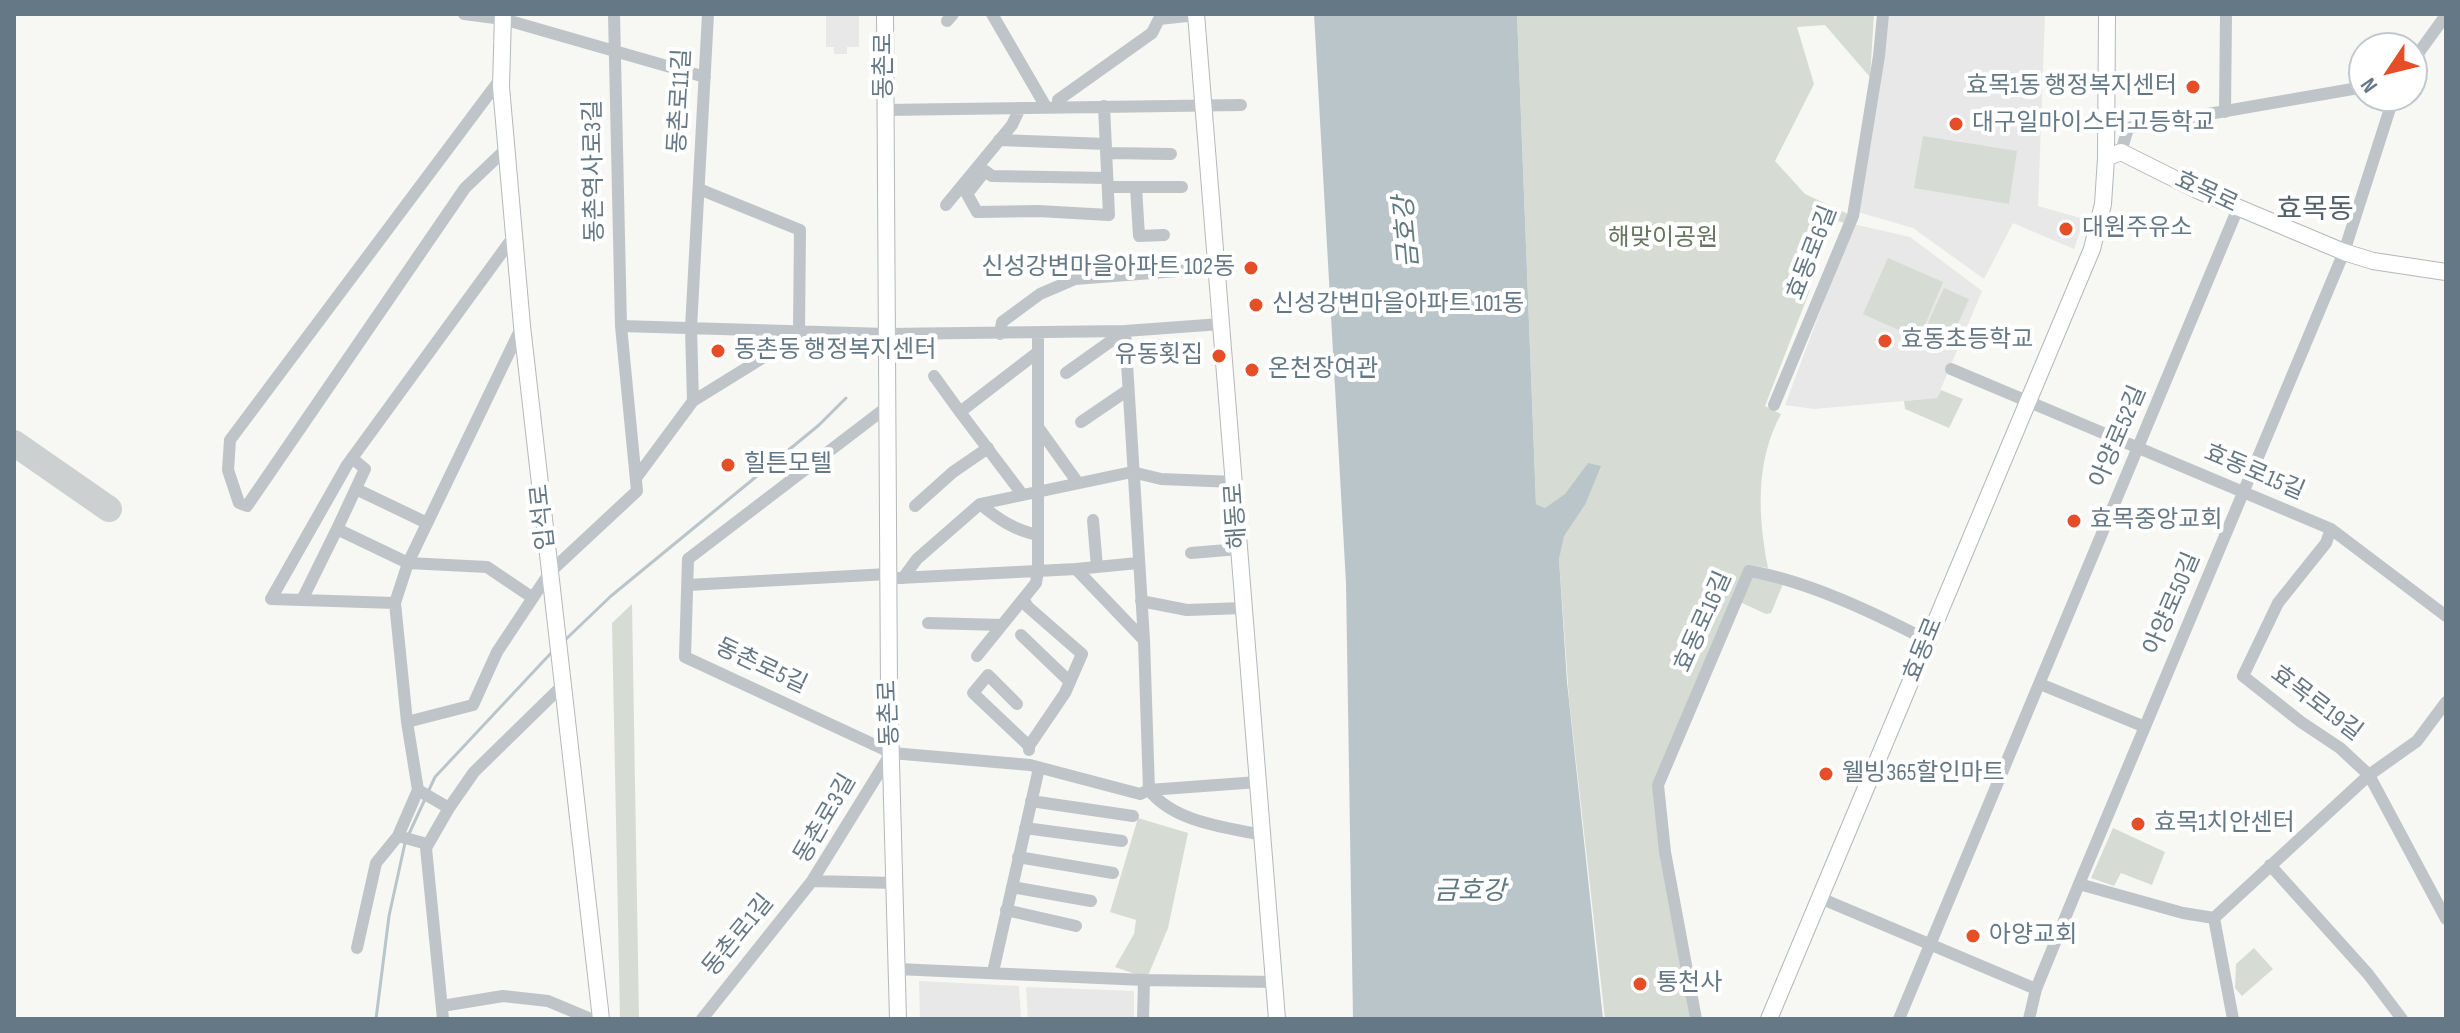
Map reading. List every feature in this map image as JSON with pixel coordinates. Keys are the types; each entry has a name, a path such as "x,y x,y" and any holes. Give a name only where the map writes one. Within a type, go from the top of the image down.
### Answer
{"street":[{"path":"464,14 503,16 705,77"},
{"name":"동촌역사로3길","path":"614,14 621,326 636,484"},
{"name":"동촌로11길","path":"693,401 691,328 708,14"},
{"name":"동촌로","path":"885,14 886,334 893,577 892,753 898,1019"},
{"path":"992,14 1052,107"},
{"name":"효동로6길","path":"1774,405 1853,216 1883,14"},
{"name":"효동로","path":"1769,1019 2092,249 2114,155 2107,14"},
{"path":"2225,112 2226,14"},
{"path":"1052,107 1152,33 1159,19 1196,15"},
{"name":"해동로","path":"1196,15 1277,1019"},
{"path":"2428,40 2446,15"},
{"name":"입석로","path":"503,16 501,78 522,326 601,1019"},
{"path":"501,78 230,440 228,470 239,503 247,506 465,188 506,149"},
{"path":"2114,155 2128,128 2348,90"},
{"path":"885,110 1241,105"},
{"path":"1104,106 1108,182 1109,215 977,212 967,194 985,171 992,176 1108,182 1136,187 1182,187"},
{"path":"946,205 999,140 1020,108"},
{"name":"아양로50길","path":"2029,1019 2036,989 2079,884 2344,252 2389,112"},
{"path":"999,140 1171,154"},
{"name":"효목로","path":"2114,155 2344,252 2373,261 2446,272"},
{"path":"1136,187 1139,236 1164,235"},
{"name":"동촌로11길","path":"699,189 800,230 799,331"},
{"name":"아양로52길","path":"1899,1019 2238,208"},
{"path":"395,603 271,599 352,458 514,236"},
{"path":"1000,334 1002,322 1017,310 1040,294 1075,279 1216,268"},
{"path":"621,326 886,334 1038,334 1221,324"},
{"path":"357,948 376,863 398,836 418,790 407,722 395,603 408,563 522,326"},
{"path":"1066,373 1125,331"},
{"path":"1125,331 1144,640 1149,790 1158,801 1195,820 1262,835"},
{"path":"977,656 1036,583 1038,334"},
{"path":"960,412 1038,352"},
{"path":"407,722 473,705 497,652 550,572 636,484 693,401 769,354"},
{"path":"1951,369 2027,401"},
{"path":"934,376 1022,494"},
{"path":"1081,422 1128,390"},
{"name":"효동로15길","path":"2027,401 2331,529 2446,616"},
{"path":"887,407 688,559 688,585 1038,571 1138,563"},
{"path":"1038,427 1078,483"},
{"path":"1058,455 1071,446"},
{"path":"915,506 953,472 988,448"},
{"path":"302,600 365,469 352,458"},
{"path":"893,577 980,504 1132,472 1161,479 1235,482"},
{"path":"356,489 427,523"},
{"path":"980,504 999,520 1038,535"},
{"path":"1093,520 1097,567"},
{"path":"338,527 408,563 487,567 533,598"},
{"name":"효목로19길","path":"2331,529 2326,543 2278,603 2243,676 2340,748 2369,775 2446,919"},
{"path":"1191,553 1239,549"},
{"path":"1076,569 1144,640"},
{"name":"효동로16길","path":"1696,1019 1665,852 1658,785 1749,571 1773,575 1817,591 1927,640"},
{"name":"동촌로5길","path":"688,585 685,657 892,753"},
{"path":"1023,599 1028,607 1082,654 1070,682 1029,746"},
{"path":"1141,601 1187,610 1243,608"},
{"path":"928,623 1002,625"},
{"path":"1021,635 1070,682"},
{"path":"993,972 1031,801 1033,766 1029,746 973,693 988,675 1017,704"},
{"path":"2040,684 2145,727"},
{"path":"563,685 474,772 426,848 443,1013 503,996 548,1001 591,1019"},
{"path":"2214,918 2369,775 2417,741 2446,702"},
{"path":"892,753 1033,766 1140,794 1149,790 1258,782"},
{"name":"동촌로3길","path":"812,881 892,753"},
{"path":"418,790 449,808"},
{"path":"1031,801 1133,816"},
{"path":"1025,828 1122,841"},
{"path":"398,836 427,844"},
{"path":"1018,857 1113,873"},
{"path":"2270,865 2368,974 2402,1019"},
{"name":"동촌로3길","path":"812,881 896,883"},
{"name":"동촌로1길","path":"702,1019 812,881"},
{"path":"2079,884 2183,913 2214,918"},
{"path":"1012,887 1091,901"},
{"path":"1820,898 2036,989"},
{"path":"1006,910 1076,926"},
{"path":"2214,918 2233,1019"},
{"path":"897,969 1144,980 1274,982"},
{"path":"1143,1019 1144,980"}],"shaded area":[{"path":"826,14 859,14 859,47 847,47 847,54 834,54 834,47 826,47"},
{"name":"대구일마이스터고등학교","path":"1888,14 2045,14 2038,206 2084,219 2074,249 2013,223 1984,279 1913,228 1858,212"},
{"name":"효동초등학교","path":"1853,224 1910,237 1982,291 1937,398 1814,409 1785,405"},
{"path":"919,981 1019,986 1021,1019 920,1019"},
{"path":"1026,987 1134,991 1134,1019 1028,1019"}],"green space":[{"name":"해맞이공원","path":"1517,14 1874,14 1870,77 1825,25 1797,27 1814,84 1775,161 1805,194 1848,214 1844,223 1838,221 1835,228 1818,221 1793,281 1810,290 1765,406 1781,414 1767,451 1761,490 1762,529 1768,568 1749,565 1656,778 1660,849 1690,1019 1605,1019 1569,699 1559,559 1563,536 1585,505 1588,464 1565,495 1545,508 1536,504"},
{"path":"1923,136 2017,151 2009,204 1914,188"},
{"path":"1888,258 1943,282 1919,339 1863,314"},
{"path":"1944,288 1969,299 1946,350 1921,338"},
{"path":"1941,390 1963,399 1949,428 1905,409 1904,401 1937,398"},
{"path":"1757,575 1783,584 1771,613 1766,614 1740,602 1750,578"},
{"path":"632,604 639,1019 620,1019 612,623"},
{"path":"1138,818 1188,833 1168,928 1147,978 1115,967 1134,934 1136,920 1110,912"},
{"path":"2113,828 2165,852 2152,885 2121,873 2114,886 2091,878"},
{"path":"2254,948 2273,969 2242,996 2235,988 2236,964"}],"water":[{"name":"금호강","path":"1314,14 1517,14 1536,504 1545,508 1565,494 1588,463 1601,466 1585,505 1564,536 1559,559 1567,682 1603,1019 1353,1019 1346,583"}],"waterway":[{"path":"564,641 611,596 819,425 846,398"},
{"path":"428,792 435,777 552,652"},
{"path":"408,836 425,799"},
{"path":"376,1019 389,916 405,843"}],"taxiway":[{"path":"14,443 109,509"}],"place":[{"name":"효목1동 행정복지센터","path":"2193,87"},
{"name":"대구일마이스터고등학교","path":"1956,124"},
{"name":"대원주유소","path":"2066,229"},
{"name":"신성강변마을아파트 102동","path":"1251,268"},
{"name":"신성강변마을아파트 101동","path":"1256,305"},
{"name":"효동초등학교","path":"1885,341"},
{"name":"동촌동 행정복지센터","path":"718,351"},
{"name":"유동횟집","path":"1219,356"},
{"name":"온천장여관","path":"1252,370"},
{"name":"힐튼모텔","path":"728,465"},
{"name":"효목중앙교회","path":"2074,521"},
{"name":"웰빙365할인마트","path":"1826,774"},
{"name":"효목1치안센터","path":"2138,824"},
{"name":"아양교회","path":"1973,936"},
{"name":"통천사","path":"1640,984"}],"district":[{"name":"효목동","path":"2315,211"}]}
